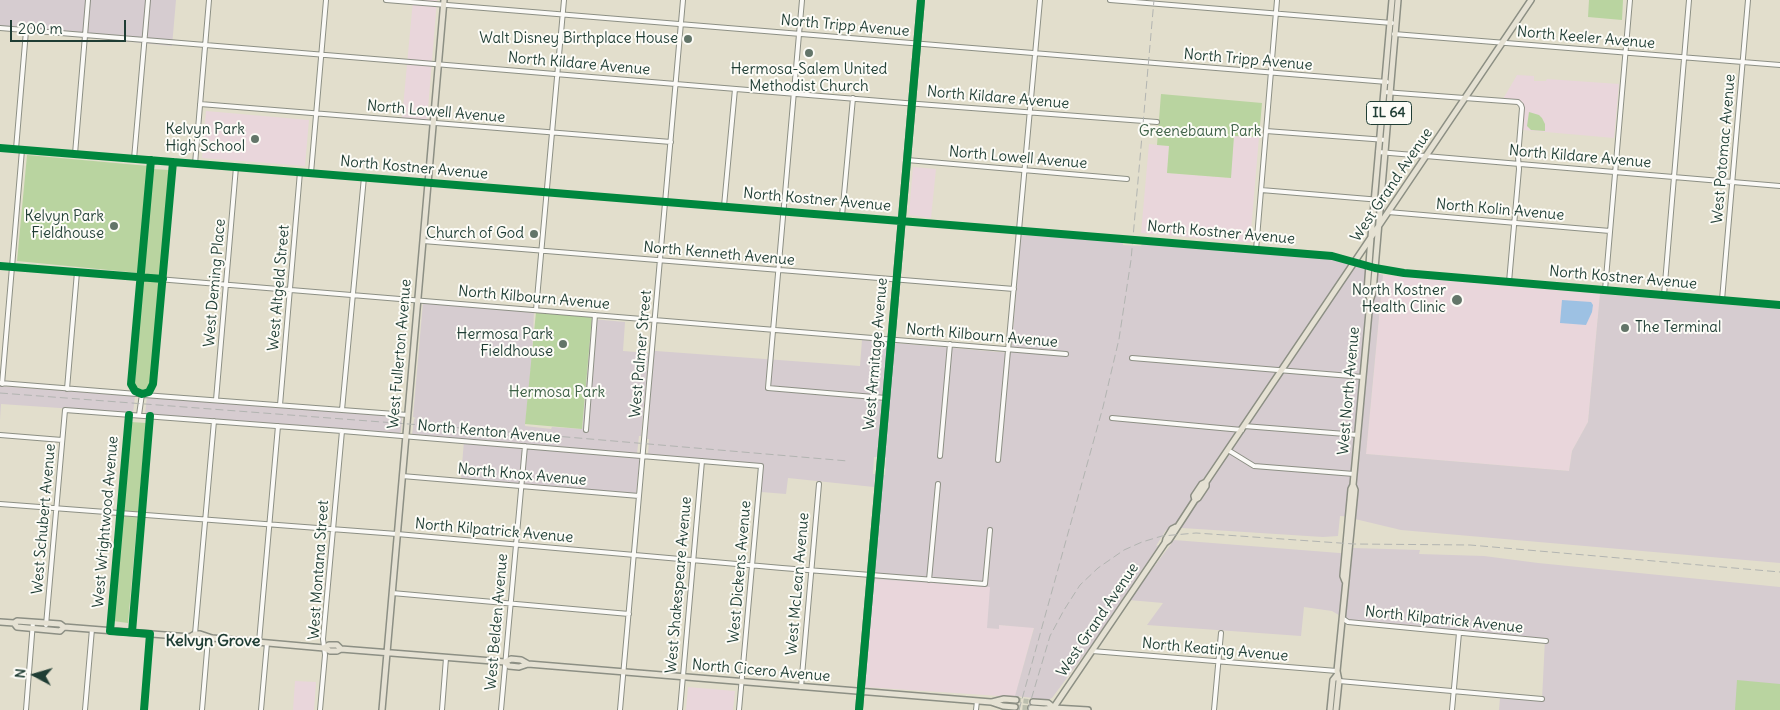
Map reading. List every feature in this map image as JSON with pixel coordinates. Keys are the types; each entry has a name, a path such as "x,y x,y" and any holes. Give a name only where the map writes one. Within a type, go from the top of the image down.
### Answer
{"main road":[{"name":"West Armitage Avenue","path":"858,710 921,0"},
{"name":"West North Avenue","path":"1372,267 1371,237 1392,0"},
{"name":"West North Avenue","path":"1336,710 1350,489 1353,485 1370,300 1367,292 1379,226 1398,0"},
{"name":"West Grand Avenue","path":"1053,709 1165,543 1172,529 1176,527 1194,500 1194,496 1202,484 1206,482 1243,428 1531,0"},
{"name":"West Fullerton Avenue","path":"382,710 444,2"},
{"name":"North Cicero Avenue","path":"0,622 33,622 110,631 193,635 195,641 209,638 324,648 329,645 337,645 341,649 446,658 505,662 511,659 521,660 528,664 991,702 1015,707"},
{"name":"North Cicero Avenue","path":"14,623 16,628 60,631 64,627"},
{"name":"West North Avenue","path":"1330,710 1333,680 1338,676"},
{"name":"North Cicero Avenue","path":"991,702 1004,699 1016,700"},
{"path":"1033,702 1048,703 1053,709"},
{"path":"1031,708 1088,710"}],"street":[{"path":"75,154 88,0"},
{"path":"134,159 148,0"},
{"path":"195,164 209,0"},
{"path":"311,173 326,0"},
{"name":"North Tripp Avenue","path":"386,0 444,2 562,14 1391,83"},
{"path":"536,310 564,0"},
{"name":"West Palmer Street","path":"620,710 683,0"},
{"path":"802,0 768,388 886,398"},
{"path":"998,460 1040,0"},
{"path":"1110,0 1396,24"},
{"path":"1256,250 1277,0"},
{"path":"1605,290 1630,0"},
{"path":"1664,295 1689,0"},
{"name":"West Potomac Avenue","path":"1722,300 1748,0"},
{"name":"North Kildare Avenue","path":"0,28 793,94 1156,122"},
{"path":"16,149 26,30"},
{"name":"North Keeler Avenue","path":"1389,33 1780,65"},
{"path":"724,206 735,89"},
{"path":"1384,92 1518,102 1521,104 1509,282"},
{"path":"842,216 853,98"},
{"name":"North Lowell Avenue","path":"200,104 670,142"},
{"path":"1266,131 1386,140"},
{"name":"North Kostner Avenue","path":"0,148 1332,256 1372,267 1404,273 1780,305"},
{"path":"1,384 22,150"},
{"name":"North Kildare Avenue","path":"1378,152 1780,186"},
{"path":"151,160 131,384 135,391 142,394 149,392 153,384 173,162"},
{"name":"North Lowell Avenue","path":"907,160 1127,179"},
{"name":"West Deming Place","path":"216,400 236,167"},
{"name":"West Altgeld Street","path":"280,405 300,172"},
{"path":"342,410 364,177"},
{"path":"1261,190 1381,200"},
{"name":"North Kolin Avenue","path":"1388,212 1610,231"},
{"name":"North Kenneth Avenue","path":"423,241 1014,289"},
{"name":"North Kilbourn Avenue","path":"0,266 1066,354"},
{"path":"67,389 77,272"},
{"path":"586,430 595,314"},
{"path":"940,456 950,344"},
{"path":"1132,358 1363,377"},
{"name":"North Kenton Avenue","path":"1,384 408,415"},
{"path":"140,416 142,394"},
{"name":"North Kenton Avenue","path":"65,410 761,466"},
{"name":"West Schubert Avenue","path":"46,630 65,410"},
{"name":"West Wrightwood Avenue","path":"110,631 129,415"},
{"path":"132,632 150,416"},
{"path":"1112,418 1358,436"},
{"path":"193,635 206,520 214,421"},
{"path":"259,642 278,426"},
{"name":"West Montana Street","path":"320,710 325,655 323,639 342,431"},
{"path":"0,435 62,440"},
{"name":"West Belden Avenue","path":"501,710 525,446"},
{"path":"1228,450 1254,466 1354,474"},
{"name":"West Shakespeare Avenue","path":"680,710 702,461"},
{"name":"West Dickens Avenue","path":"739,710 761,466"},
{"name":"North Knox Avenue","path":"402,476 639,496"},
{"name":"West McLean Avenue","path":"801,687 819,484"},
{"path":"929,580 938,484"},
{"name":"North Kilpatrick Avenue","path":"0,504 397,534 751,566 985,584 990,530"},
{"path":"392,592 629,614"},
{"name":"North Kilpatrick Avenue","path":"1342,618 1348,622 1546,641"},
{"path":"26,710 33,622"},
{"path":"85,710 92,629"},
{"path":"1214,710 1221,632"},
{"path":"1452,710 1459,633"},
{"path":"144,710 150,634"},
{"path":"202,710 209,638"},
{"path":"261,710 267,643"},
{"name":"North Keating Avenue","path":"1092,651 1218,662 1453,692 1542,699"},
{"path":"442,710 446,658"},
{"path":"976,710 977,701"}],"shaded area":[{"path":"0,0 176,0 172,46 0,29"},
{"path":"413,0 437,0 427,121 402,118"},
{"path":"1517,75 1534,76 1534,81 1546,81 1547,79 1619,84 1614,138 1523,130 1524,106 1521,101 1503,99"},
{"name":"Kelvyn Park High School","path":"206,111 309,120 305,166 202,158"},
{"path":"1234,135 1259,137 1250,243 1141,233 1149,144 1169,146 1167,173 1230,178"},
{"path":"913,167 936,169 931,218 909,215"},
{"path":"1021,235 1123,242 1123,245 1141,246 1142,244 1331,258 1383,275 1366,454 1569,471 1572,451 1588,422 1600,294 1780,309 1780,563 1401,530 1355,519 1355,517 1340,516 1338,536 1323,537 1182,528 1166,530 1156,546 1159,545 1093,643 1052,698 1048,700 1033,699 1015,696 1034,628 999,625 999,629 987,628 990,587 873,579 886,458 874,457 874,487 788,478 786,494 761,492 763,465 648,455 649,439 647,439 654,351 860,366 862,340 1011,353"},
{"path":"1383,275 1600,294 1588,422 1572,451 1569,471 1366,454"},
{"path":"423,302 534,311 532,359 525,426 551,429 552,427 582,429 592,319 625,322 623,351 649,353 641,436 639,436 637,454 640,455 636,494 461,478 464,440 412,435 414,419 416,418 413,417"},
{"path":"0,386 135,396 133,413 1,404 0,420"},
{"path":"147,396 402,416 401,432 397,434 145,414"},
{"path":"1174,540 1352,554 1353,548 1420,550 1419,554 1484,556 1780,587 1780,710 1499,710 1500,698 1542,700 1545,639 1349,621 1332,611 1304,607 1301,636 1147,625 1163,603 1129,600"},
{"path":"873,579 990,586 999,625 1034,627 1015,697 864,687"},
{"path":"295,681 316,682 314,710 293,710"},
{"path":"688,687 735,691 733,710 686,710"}],"green space":[{"path":"1589,0 1623,0 1622,20 1588,17"},
{"name":"Greenebaum Park","path":"1161,94 1262,103 1259,137 1234,136 1231,178 1167,173 1169,146 1157,145"},
{"path":"1529,112 1542,118 1545,124 1545,131 1531,130 1527,126"},
{"path":"27,155 149,166 139,273 17,261"},
{"path":"152,169 169,170 152,382 147,389 142,390 137,388 135,384"},
{"name":"Hermosa Park","path":"536,312 592,317 582,429 525,424"},
{"path":"131,422 146,423 128,623 113,621"},
{"path":"1737,680 1780,684 1780,710 1735,710"}],"water":[{"path":"1562,300 1591,302 1593,305 1592,312 1586,325 1560,323"}],"tunnel":[{"path":"1016,700 1033,702"},
{"path":"1015,707 1031,708"}],"railway":[{"path":"1019,710 1103,407 1119,339 1131,260 1154,0"},
{"path":"0,393 461,428 848,461"},
{"path":"1028,710 1050,636 1080,585 1098,568 1124,550 1162,536 1196,533 1354,544 1470,545 1780,572"}],"cycle path":[{"path":"859,710 921,0"},
{"path":"0,148 1332,256 1375,268 1404,273 1780,305"},
{"path":"151,160 131,384 135,391 142,394 149,392 153,384 173,162"},
{"path":"0,266 163,279"},
{"path":"129,415 110,631 150,634 144,710"},
{"path":"132,632 150,416"}],"place":[{"name":"Walt Disney Birthplace House","path":"688,39"},
{"name":"Hermosa-Salem United Methodist Church","path":"809,53"},
{"name":"Kelvyn Park High School","path":"255,139"},
{"name":"Kelvyn Park Fieldhouse","path":"114,226"},
{"name":"Church of God","path":"534,234"},
{"name":"North Kostner Health Clinic","path":"1457,300"},
{"name":"The Terminal","path":"1625,328"},
{"name":"Hermosa Park Fieldhouse","path":"563,344"}],"district":[{"name":"Kelvyn Grove","path":"213,641"}]}
